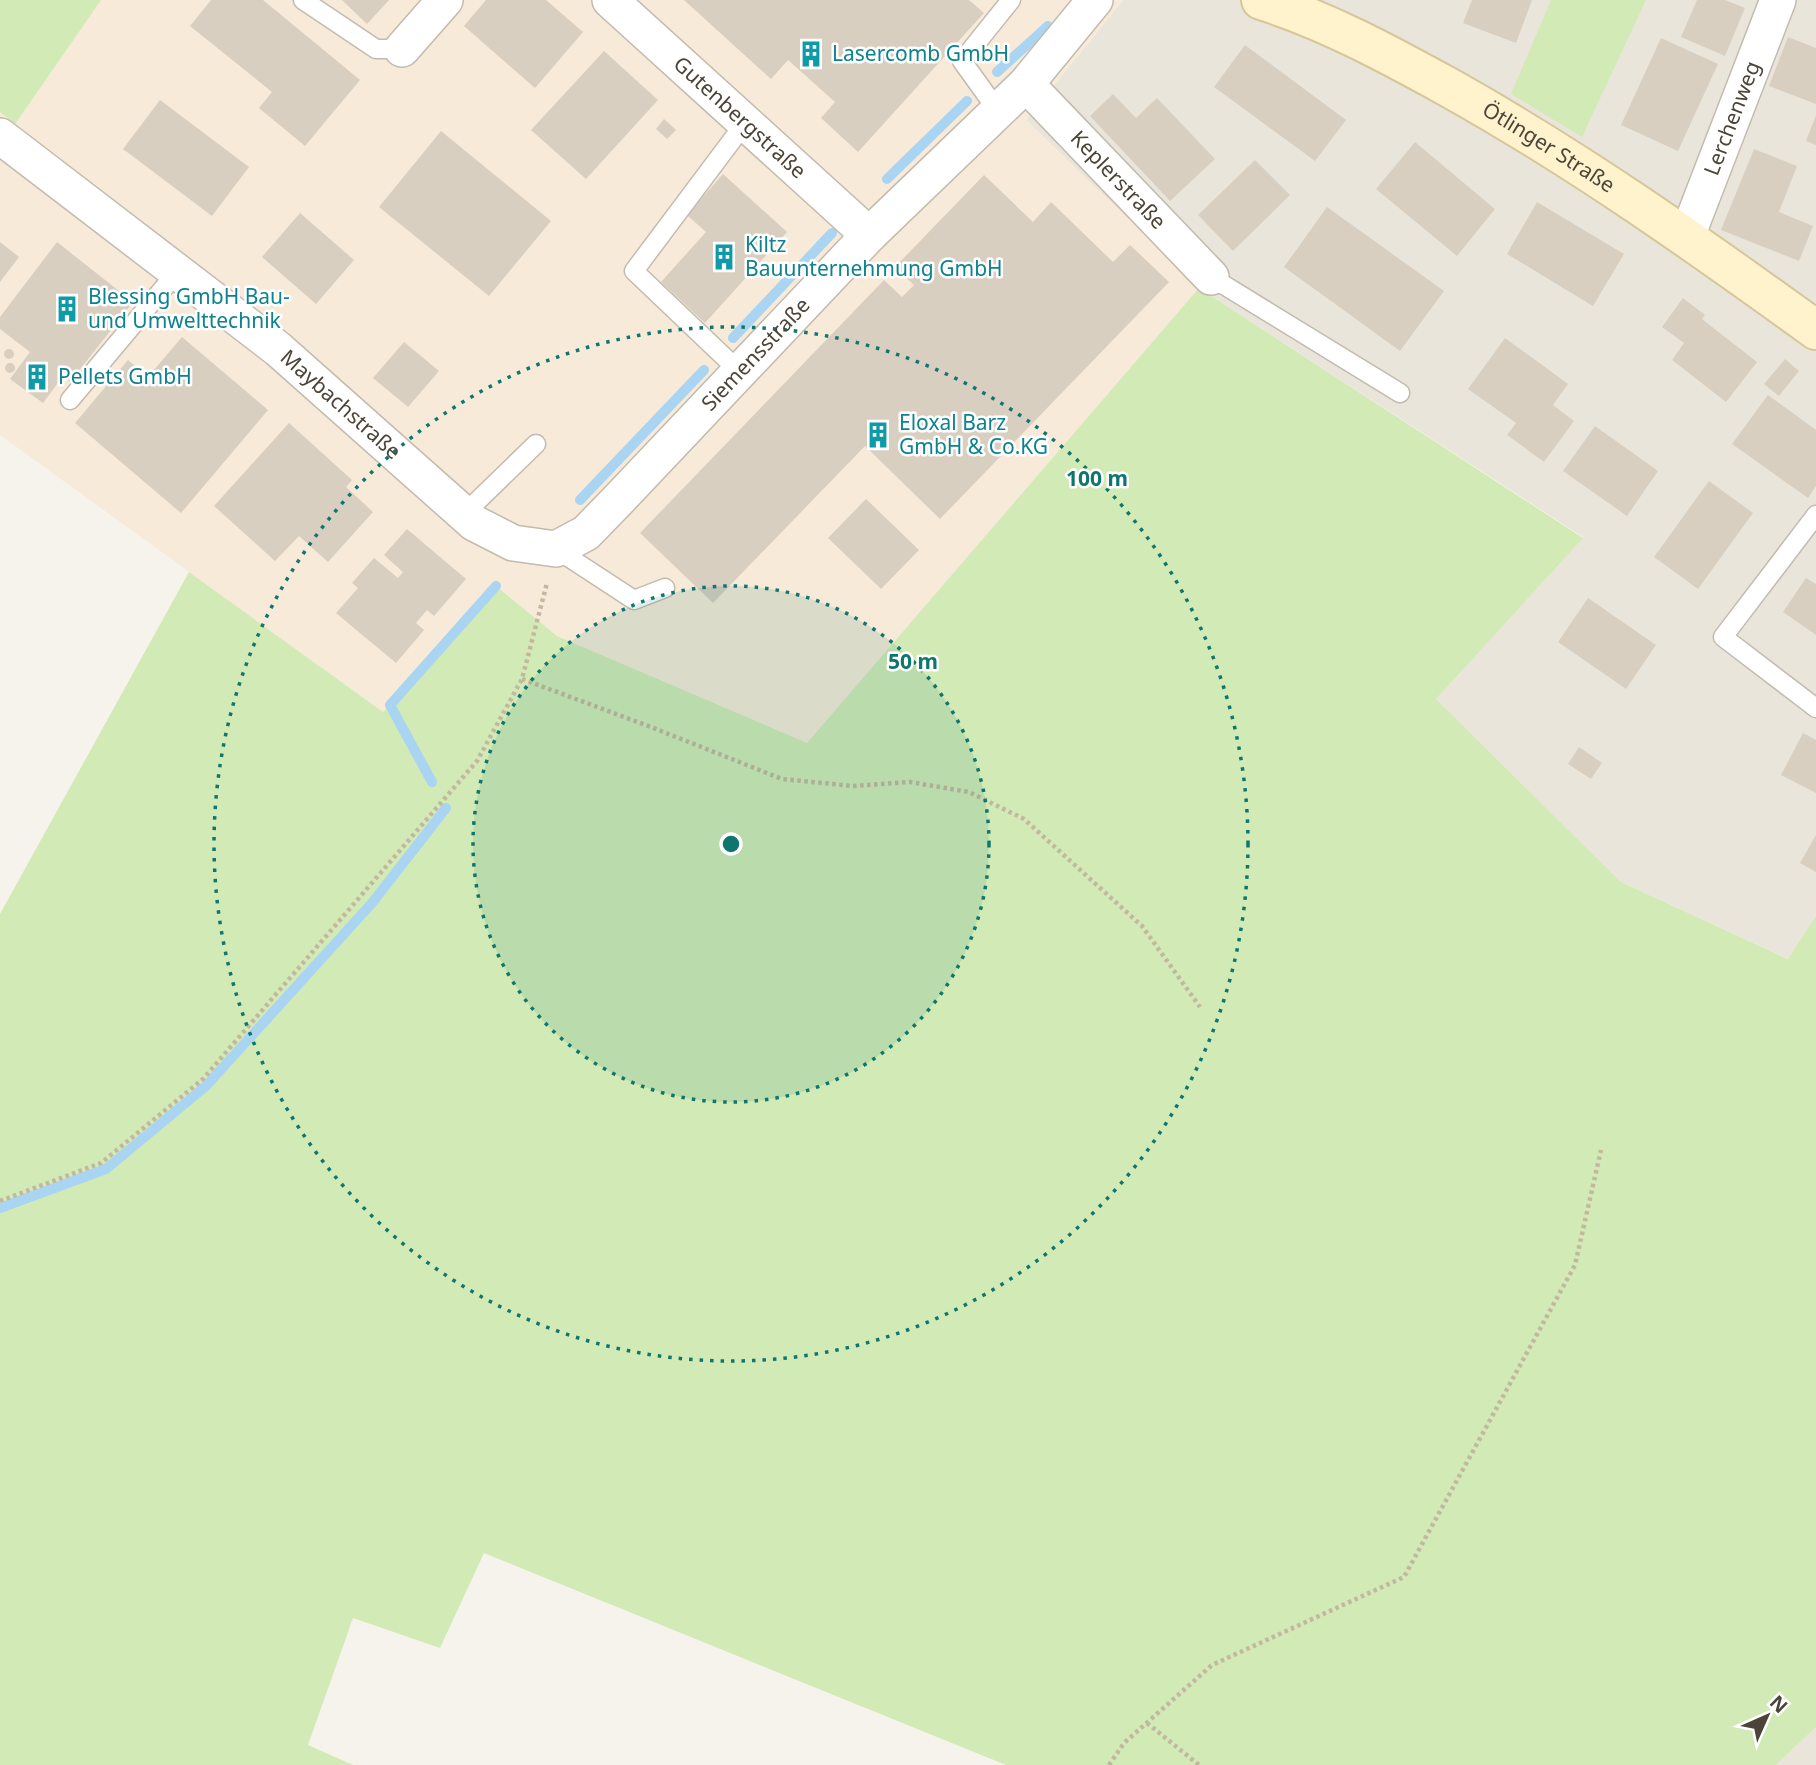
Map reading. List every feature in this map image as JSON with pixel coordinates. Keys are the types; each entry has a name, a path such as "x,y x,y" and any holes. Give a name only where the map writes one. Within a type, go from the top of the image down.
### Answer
{"street":[{"path":"402,49 445,0"},
{"name":"Gutenbergstraße","path":"610,0 869,235"},
{"name":"Siemensstraße","path":"556,549 586,533 869,235 1026,84 1095,0"},
{"name":"Ötlinger Straße","path":"1261,0 1303,13 1505,118 1687,236 1816,330"},
{"name":"Lerchenweg","path":"1687,236 1778,0"},
{"name":"Keplerstraße","path":"1026,84 1211,277"},
{"name":"Maybachstraße","path":"0,136 278,349 474,523 513,543 556,549"}],"lane":[{"path":"303,0 376,49 402,49"},
{"path":"998,111 962,61 1010,0"},
{"path":"740,372 634,271 745,123"},
{"path":"69,400 177,272"},
{"path":"1211,277 1400,393"},
{"path":"464,514 536,444"},
{"path":"1816,515 1723,637 1816,708"},
{"path":"556,549 634,600 666,588"}],"path":[{"path":"0,1201 101,1163 203,1079 478,761 522,679 556,549"},
{"path":"522,679 782,779 853,786 910,782 969,792 1024,819 1142,926 1200,1007"},
{"path":"1109,1765 1124,1743 1212,1665 1404,1577 1575,1265 1601,1150"},
{"path":"1147,1723 1199,1765"}],"shaded area":[{"path":"0,0 1123,0 1026,120 1199,288 807,744 557,636 497,586 383,712 0,435"},
{"path":"1123,0 1816,0 1816,916 1789,959 1621,882 1436,699 1583,537 1199,288 1026,120"},
{"path":"1816,1727 1816,1765 1776,1765"}],"green space":[{"path":"0,0 101,0 15,124 0,112"},
{"path":"1551,0 1646,0 1582,137 1511,94"},
{"path":"1199,288 1583,538 1436,699 1621,882 1788,959 1816,916 1816,1727 1776,1765 1006,1765 484,1553 440,1648 353,1618 308,1745 353,1765 0,1765 0,914 189,572 383,712 496,586 557,636 807,743"}],"building":[{"path":"211,0 263,0 360,80 305,146 259,108 272,92 190,26"},
{"path":"342,0 389,0 367,24"},
{"path":"486,0 546,0 583,32 535,88 464,26"},
{"path":"684,0 969,0 984,13 858,152 821,118 835,102 788,60 771,79"},
{"path":"1472,0 1532,0 1516,43 1463,23"},
{"path":"1697,0 1725,0 1745,8 1725,56 1681,37"},
{"path":"1788,37 1816,48 1816,104 1769,86"},
{"path":"1661,38 1718,64 1678,151 1621,125"},
{"path":"1245,45 1346,120 1315,161 1214,87"},
{"path":"604,51 658,100 586,179 531,130"},
{"path":"1113,94 1136,118 1157,98 1215,159 1170,201 1090,116"},
{"path":"160,100 249,167 212,216 123,149"},
{"path":"1816,115 1816,145 1806,141"},
{"path":"664,119 676,130 667,139 656,129"},
{"path":"441,131 551,221 489,296 379,207"},
{"path":"1415,142 1495,209 1457,256 1376,189"},
{"path":"1754,149 1797,166 1779,212 1813,226 1799,261 1721,230"},
{"path":"1255,160 1290,195 1233,251 1198,215"},
{"name":"Kiltz Bauunternehmung GmbH","path":"723,174 787,232 705,323 661,282 706,232 687,215"},
{"path":"984,175 1033,222 1051,202 1113,262 1130,245 1169,282 940,519 865,446 713,603 640,533 884,280 902,297 914,285 895,267"},
{"path":"1537,202 1624,254 1593,306 1507,254"},
{"path":"1327,207 1444,291 1400,351 1284,267"},
{"path":"300,213 354,260 316,304 262,257"},
{"path":"0,242 19,257 0,282"},
{"name":"Blessing GmbH Bau- und Umwelttechnik","path":"57,242 133,302 70,382 63,376 43,403 10,379 30,352 0,329 0,317"},
{"path":"1683,298 1705,315 1702,319 1757,362 1726,402 1672,360 1684,343 1662,327"},
{"path":"182,337 268,410 181,513 75,423 128,360 148,377"},
{"path":"1505,338 1568,384 1553,405 1574,421 1544,462 1507,435 1516,423 1468,389"},
{"path":"404,342 439,371 408,407 373,378"},
{"path":"9,349 14,354 9,359 4,354"},
{"path":"1785,359 1799,371 1779,396 1764,384"},
{"path":"10,363 15,368 10,373 5,368"},
{"path":"1768,395 1816,430 1816,486 1808,498 1732,444"},
{"path":"289,423 352,480 346,487 373,512 328,562 299,536 275,561 214,506"},
{"path":"1595,426 1658,471 1627,516 1563,471"},
{"path":"1709,481 1753,513 1698,589 1654,557"},
{"path":"866,499 919,550 881,589 828,538"},
{"path":"407,529 466,579 434,616 427,610 416,623 424,630 396,663 336,613 358,588 352,583 374,558 398,578 403,572 384,555"},
{"path":"1806,578 1816,584 1816,635 1783,612"},
{"path":"1588,598 1656,645 1626,689 1558,642"},
{"path":"1803,733 1816,740 1816,793 1781,775"},
{"path":"1579,747 1602,763 1591,779 1568,764"},
{"path":"1816,835 1816,872 1800,863"}],"waterway":[{"path":"997,72 1048,26"},
{"path":"887,179 967,101"},
{"path":"733,338 832,233"},
{"path":"580,500 704,370"},
{"path":"432,782 390,705 496,586"},
{"path":"0,1208 106,1169 206,1086 372,903 446,808"}],"place":[{"name":"Lasercomb GmbH","path":"811,54"},
{"name":"Kiltz Bauunternehmung GmbH","path":"724,257"},
{"name":"Blessing GmbH Bau- und Umwelttechnik","path":"67,309"},
{"name":"Pellets GmbH","path":"37,377"},
{"name":"Eloxal Barz GmbH & Co.KG","path":"878,435"}]}
